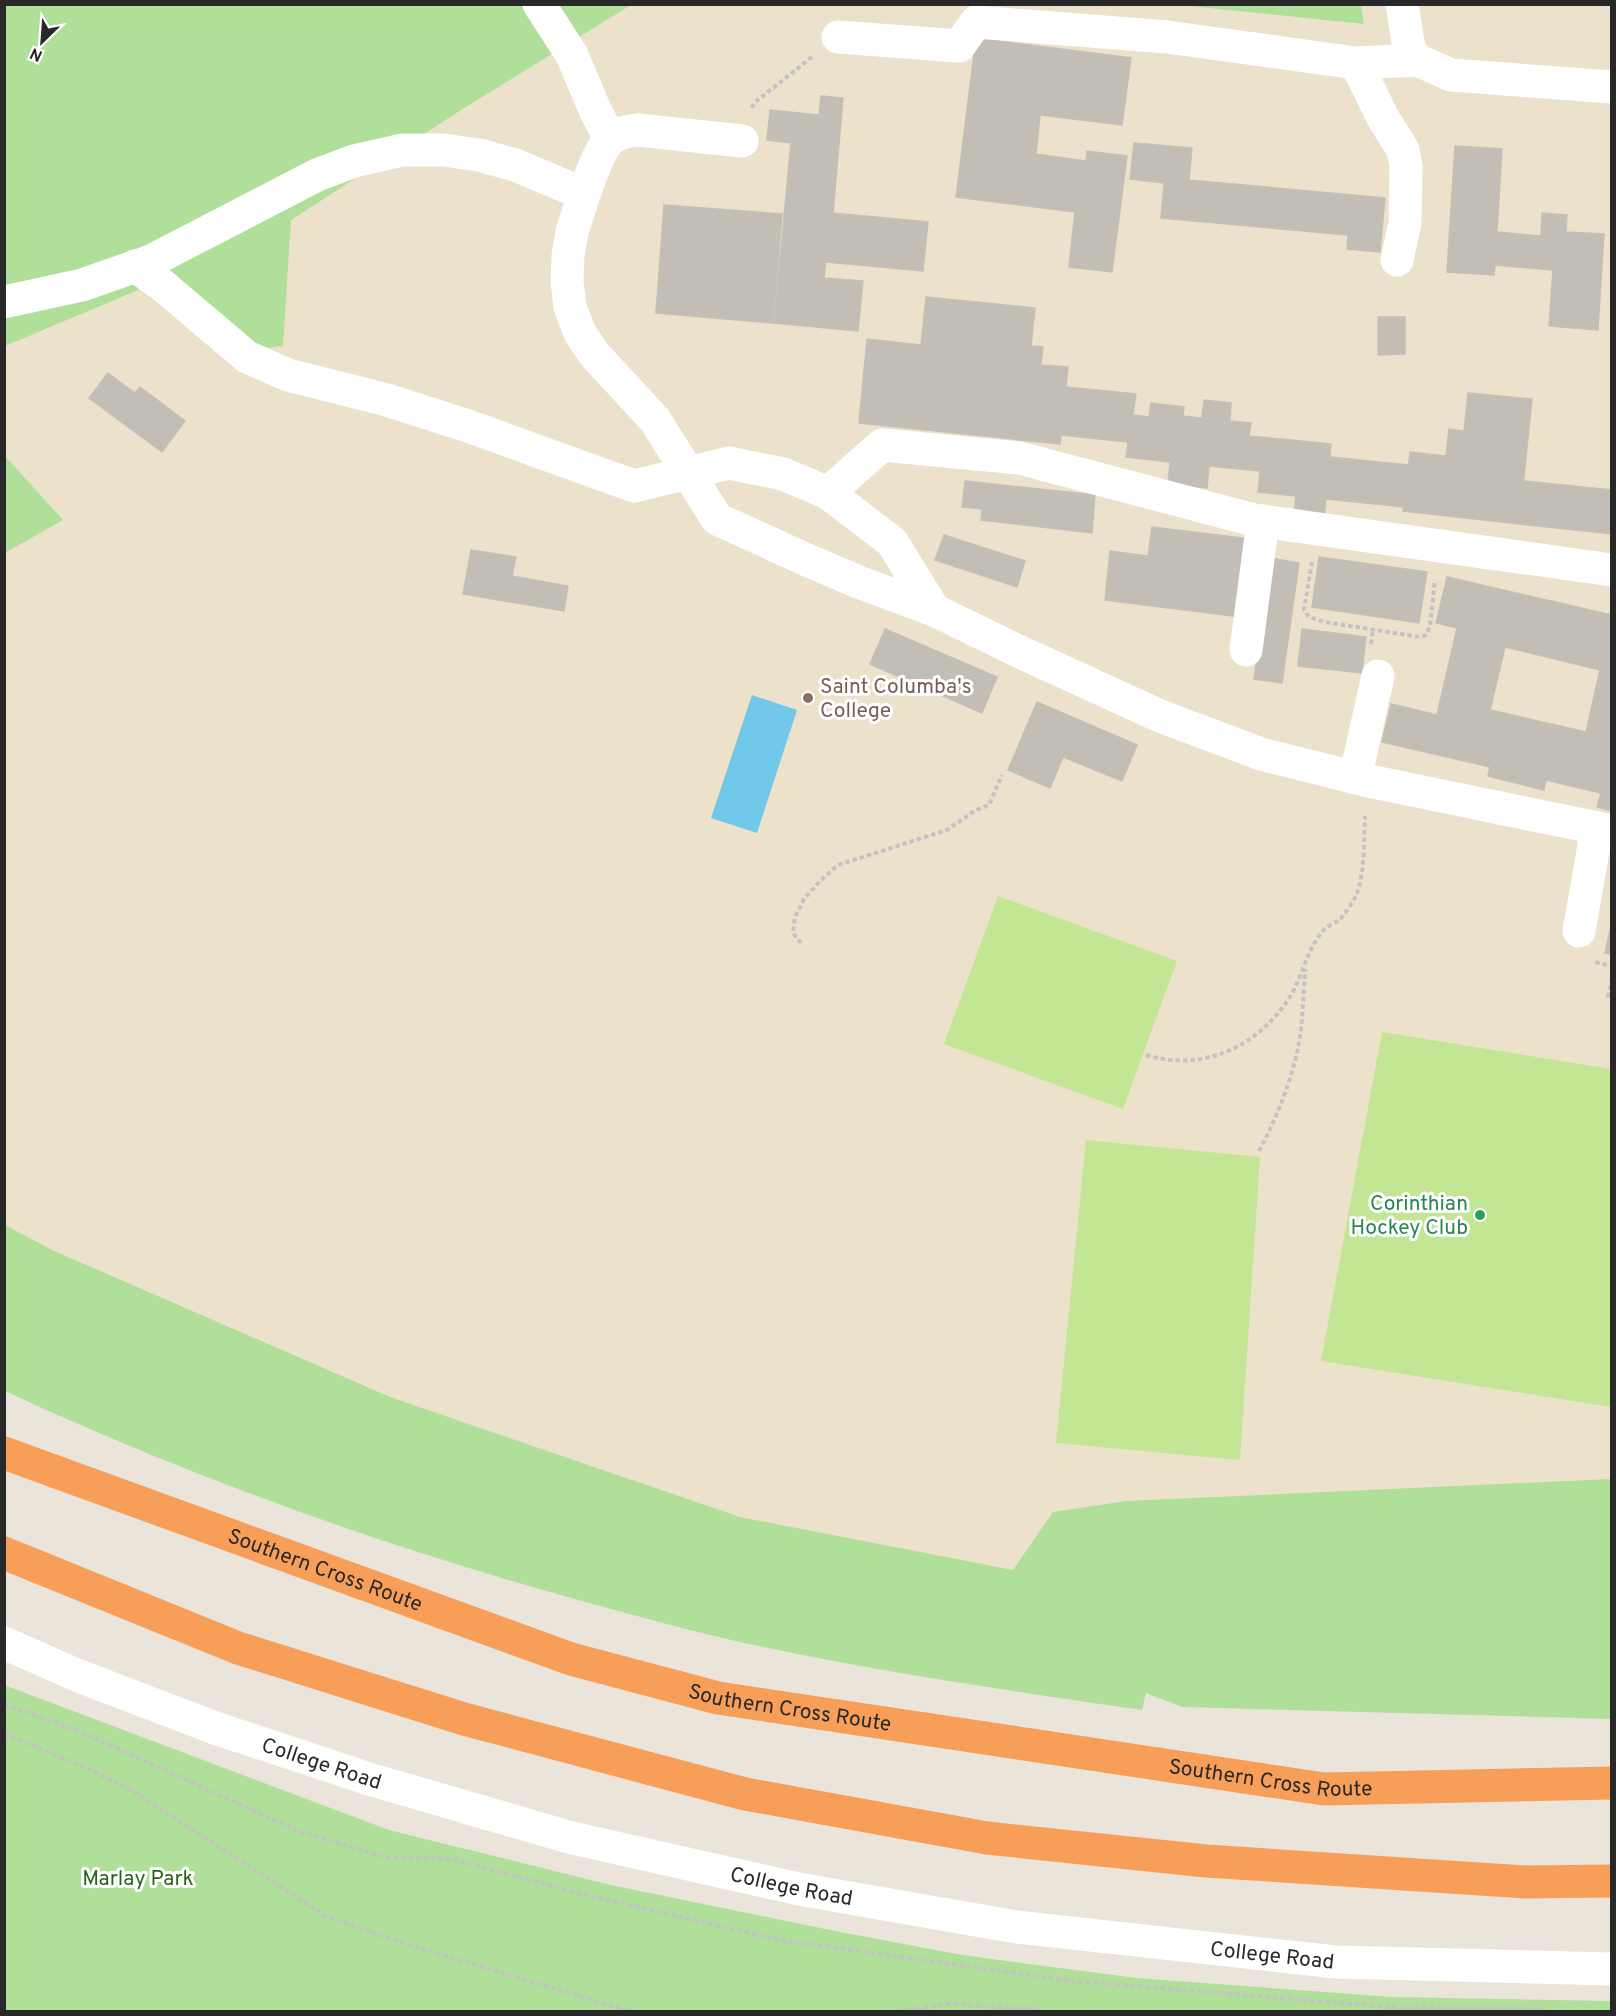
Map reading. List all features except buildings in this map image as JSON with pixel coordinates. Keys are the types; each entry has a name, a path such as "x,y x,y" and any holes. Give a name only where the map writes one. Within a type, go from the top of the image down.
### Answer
{"highway":[{"name":"Southern Cross Route","path":"4,1453 571,1659 718,1698 1324,1789 1611,1783"},
{"path":"4,1553 238,1648 464,1719 745,1794 987,1838 1206,1861 1526,1882 1611,1881"}],"street":[{"path":"538,4 572,55 610,139"},
{"path":"1402,4 1409,49 1417,60"},
{"path":"838,37 959,46 976,22 1167,37 1356,63 1417,60 1451,75 1611,87"},
{"path":"1356,63 1383,118 1403,150 1406,166 1405,223 1397,260"},
{"path":"742,141 638,130 622,133 610,139 584,194 572,232 568,256 567,282 570,307 580,333 594,354 655,420 717,519 861,583 934,610 1160,716 1261,754 1362,780 1604,830 1579,931"},
{"path":"4,302 82,285 151,261 317,175 354,161 402,150 444,150 479,155 515,165 584,194"},
{"path":"135,266 162,285 247,357 288,375 397,403 634,486 729,463 783,474 828,493 892,542 934,610"},
{"path":"828,493 882,445 1019,458 1263,521 1611,570"},
{"path":"1246,650 1263,521"},
{"path":"1362,780 1378,676"},
{"name":"College Road","path":"4,1642 79,1676 215,1728 369,1779 572,1838 804,1890 1016,1928 1336,1962 1611,1969"}],"path":[{"path":"754,103 809,59"},
{"path":"1317,529 1304,610 1309,617 1325,622 1420,637 1426,635 1430,626 1439,546"},
{"path":"801,943 793,933 795,917 804,899 838,866 946,830 976,810 989,805 1002,776"},
{"path":"1146,1055 1181,1061 1212,1058 1243,1045 1271,1022 1291,995 1324,929 1341,918 1357,893 1363,857 1366,795 1362,780"},
{"path":"1259,1151 1282,1100 1295,1060 1302,1022 1305,965"},
{"path":"1611,978 1608,997 1611,1000"},
{"path":"4,1734 85,1767 136,1793 326,1916 396,1941 633,2012"},
{"path":"894,2012 948,2004 1032,2009 1042,2012"}],"shaded area":[{"name":"Saint Columba's College","path":"5,5 1611,5 1611,1558 1147,1682 1142,1710 872,1668 747,1643 625,1613 384,1541 152,1455 5,1391"}],"green space":[{"path":"5,5 631,5 461,110 291,220 283,346 236,351 162,280 5,346"},
{"path":"1180,5 1361,5 1364,24"},
{"path":"4,455 63,520 5,553 4,553"},
{"path":"998,896 1177,961 1123,1109 944,1044"},
{"name":"Corinthian Hockey Club","path":"1382,1032 1611,1069 1611,1407 1321,1361"},
{"path":"1086,1140 1260,1157 1240,1460 1056,1443"},
{"path":"5,1225 52,1250 390,1397 740,1517 1013,1570 1053,1512 1126,1501 1611,1479 1611,1719 1182,1707 1146,1693 1142,1710 945,1680 749,1644 575,1599 429,1556 214,1480 5,1391"},
{"name":"Marlay Park","path":"4,1685 389,1830 606,1884 830,1930 962,1955 1136,1978 1392,1997 1611,2001 1611,2011 5,2011"}],"water":[{"path":"752,695 797,710 757,833 711,818"}],"place":[{"name":"Saint Columba's College","path":"808,698"},
{"name":"Corinthian Hockey Club","path":"1480,1215"}]}
